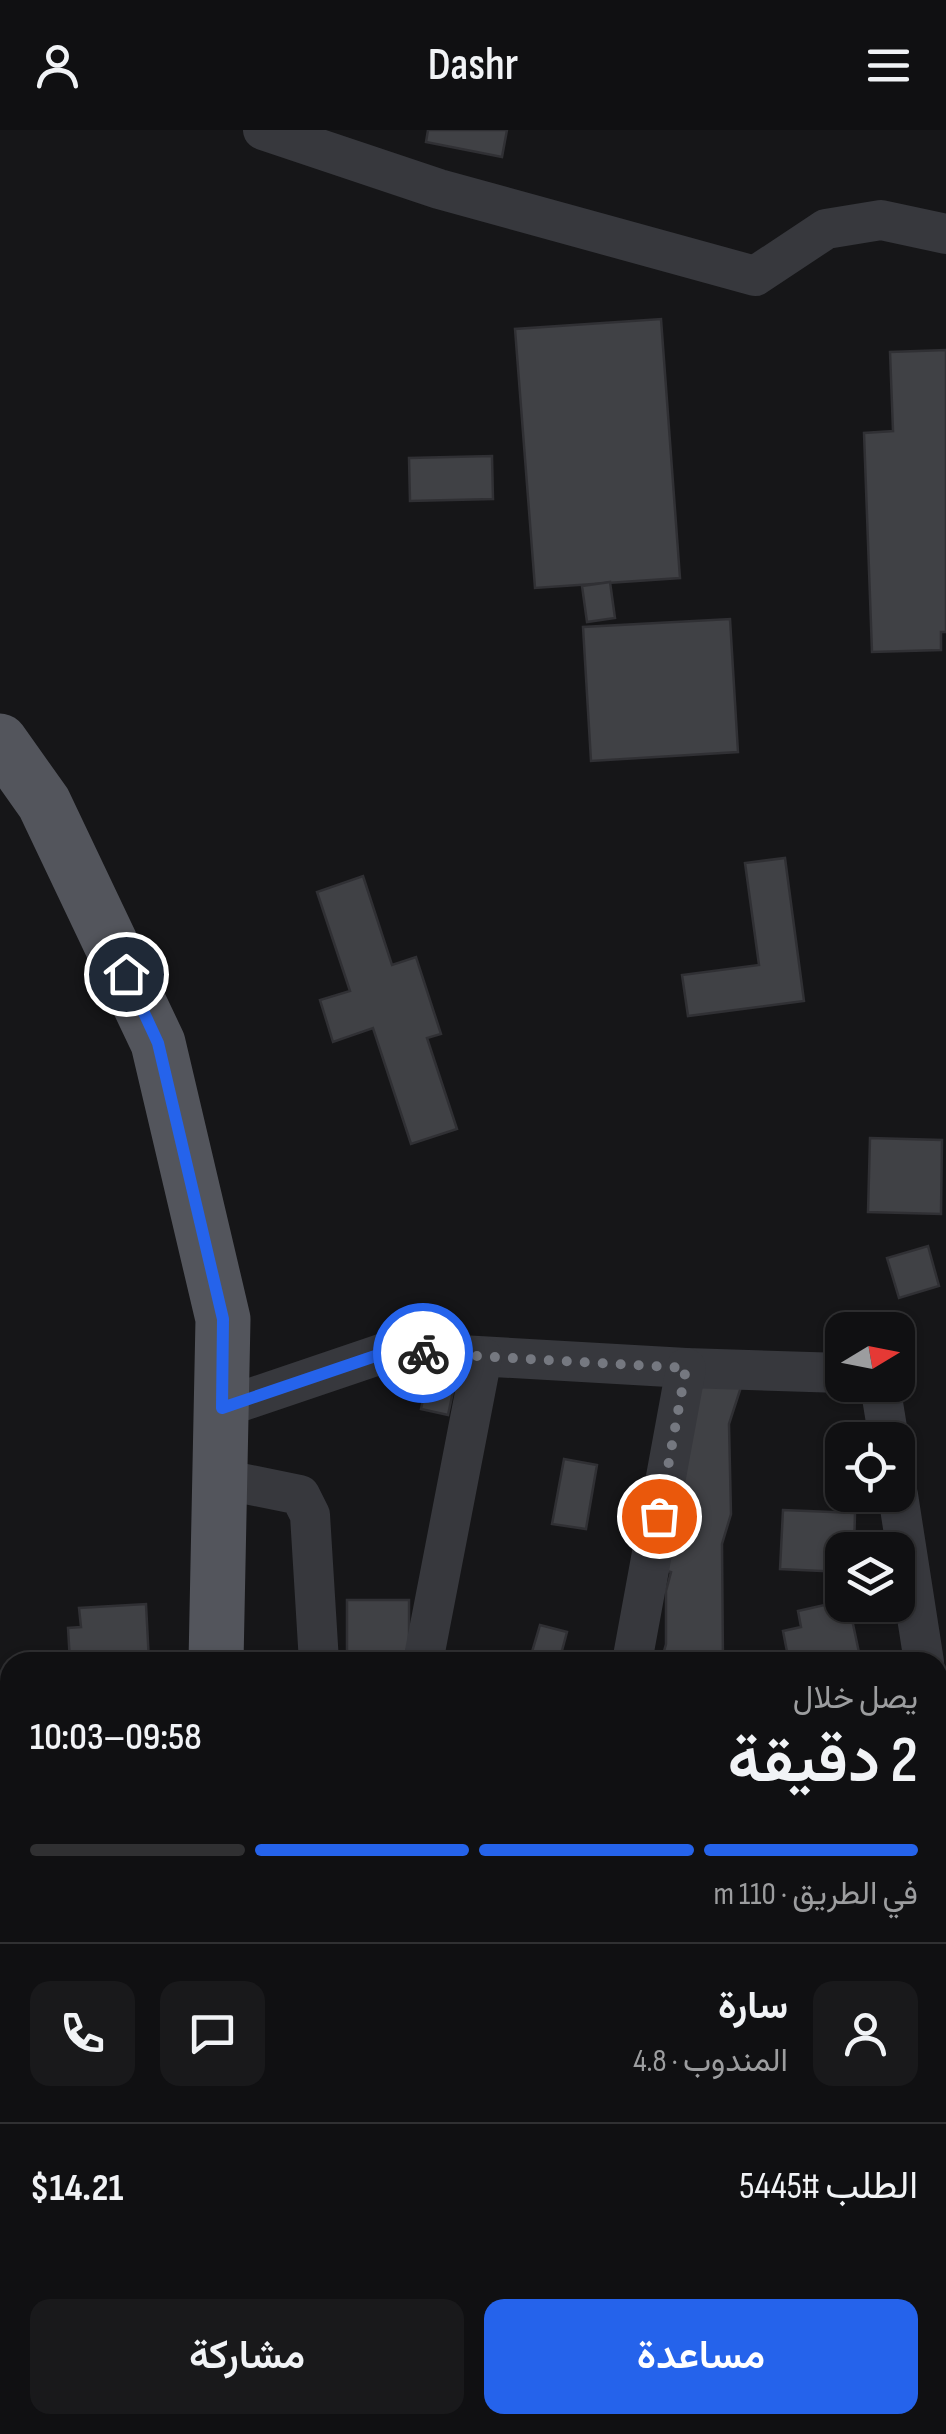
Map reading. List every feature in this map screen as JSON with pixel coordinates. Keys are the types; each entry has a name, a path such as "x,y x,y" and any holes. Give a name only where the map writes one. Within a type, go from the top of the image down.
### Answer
{"main road":[{"path":"0,741 44,803 158,1043 223,1319 216,1652"}],"street":[{"path":"262,130 439,189 754,276 826,229 880,220 946,234"},
{"path":"222,1408 390,1351 825,1372"},
{"path":"425,1652 482,1357"},
{"path":"634,1652 686,1368"},
{"path":"221,1479 300,1495 310,1515 318,1652"},
{"path":"901,1512 922,1652"}],"building":[{"path":"428,130 507,130 502,157 426,142"},
{"path":"661,319 680,578 535,588 515,329"},
{"path":"946,350 946,632 941,632 941,650 872,652 864,433 893,431 890,352"},
{"path":"492,456 493,499 410,501 409,458"},
{"path":"610,582 615,618 587,622 582,586"},
{"path":"730,619 738,752 591,761 583,627"},
{"path":"785,858 804,1001 688,1016 682,975 759,965 745,863"},
{"path":"363,876 392,965 416,957 441,1034 427,1038 457,1129 411,1144 373,1028 333,1042 320,1000 350,991 317,892"},
{"path":"870,1138 942,1140 941,1214 868,1212"},
{"path":"928,1246 939,1286 899,1298 887,1258"},
{"path":"699,1352 743,1381 729,1424 731,1514 722,1544 723,1652 664,1652 666,1591 671,1572 651,1566"},
{"path":"426,1386 453,1392 448,1415 421,1409"},
{"path":"564,1459 597,1465 586,1529 552,1524"},
{"path":"783,1510 855,1513 854,1532 825,1532 825,1571 780,1569"},
{"path":"347,1600 409,1600 409,1652 347,1652"},
{"path":"146,1604 148,1652 69,1652 68,1628 81,1627 79,1608"},
{"path":"825,1605 825,1622 853,1622 859,1652 787,1652 783,1631 801,1627 798,1611"},
{"path":"540,1625 567,1632 562,1652 532,1652"}],"way so far":[{"path":"423,1353 686,1368 659,1516"}],"route":[{"path":"126,974 158,1043 223,1319 222,1408 390,1351 423,1353"}]}
